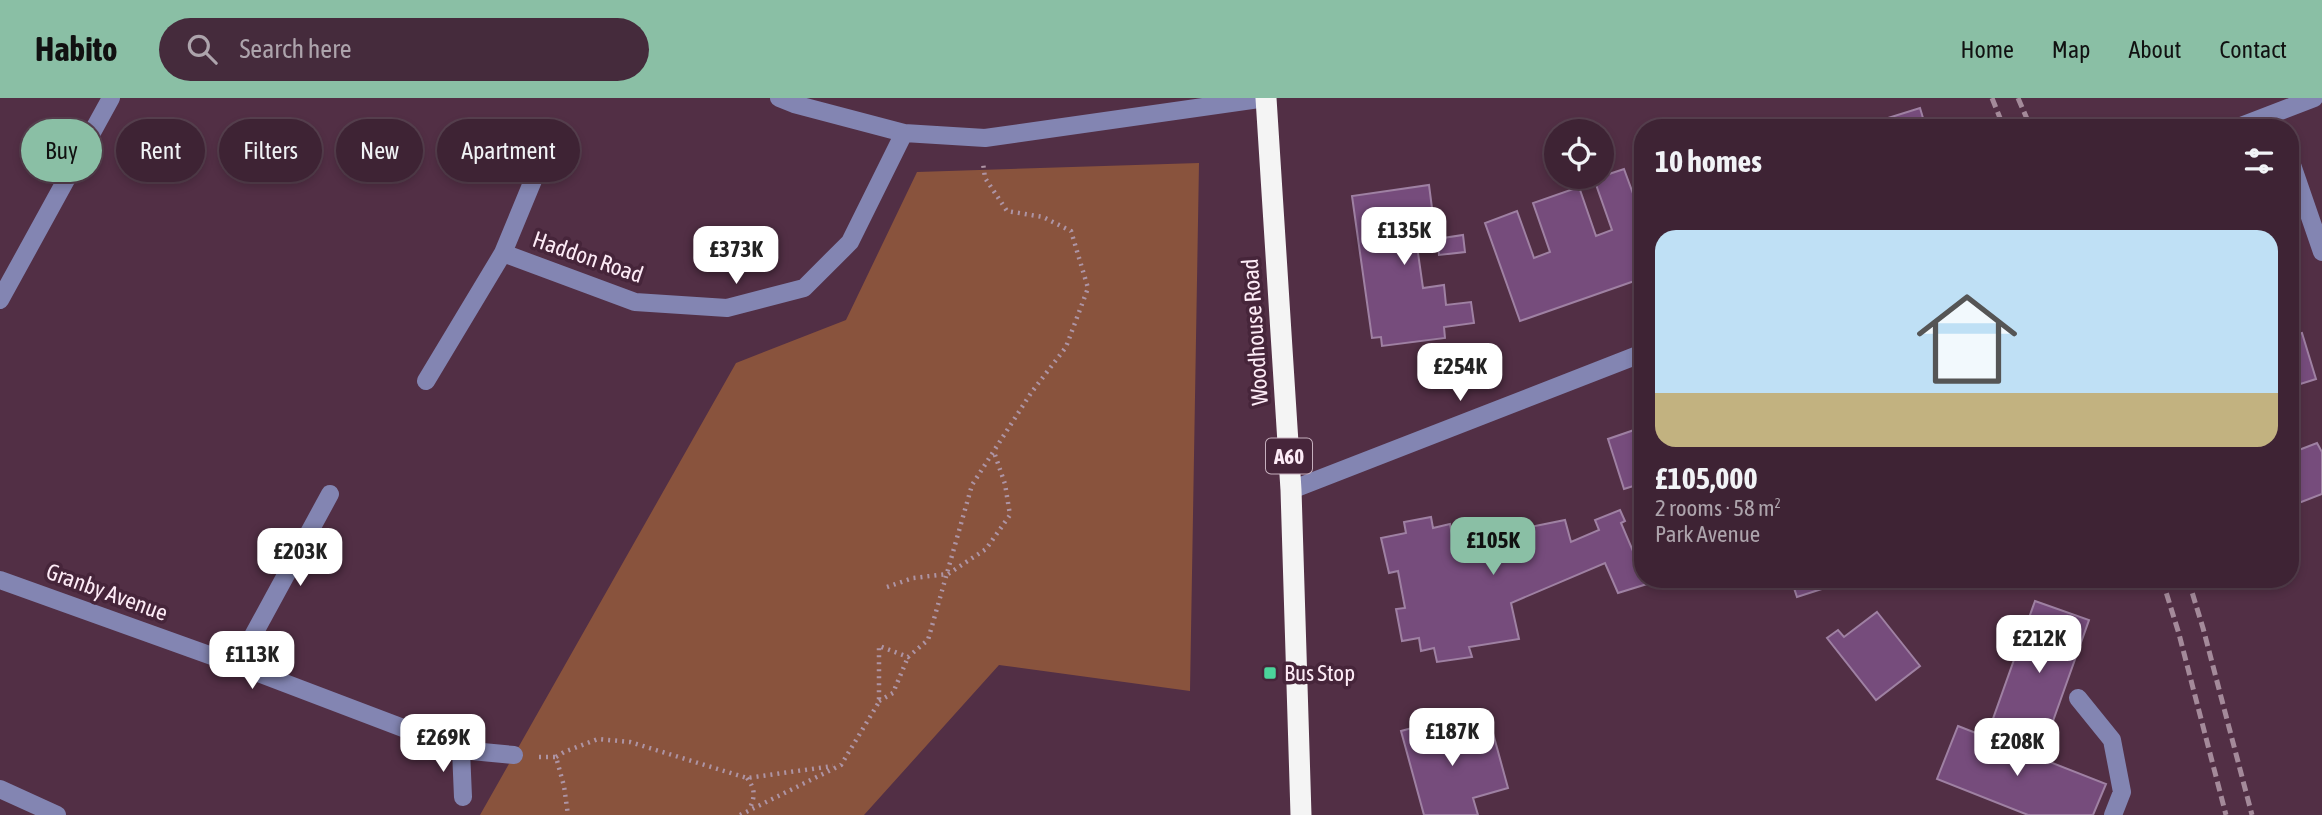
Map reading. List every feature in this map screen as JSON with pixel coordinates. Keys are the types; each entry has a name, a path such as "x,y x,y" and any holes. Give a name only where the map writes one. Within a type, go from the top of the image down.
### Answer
{"highway":[{"name":"Woodhouse Road","path":"1266,98 1291,490 1301,815"}],"street":[{"path":"0,300 111,98"},
{"path":"779,98 904,133 985,138 1266,98"},
{"path":"2279,119 2314,98"},
{"name":"Haddon Road","path":"503,253 635,302 727,308 804,288 850,242 904,133"},
{"path":"425,381 503,253 532,182"},
{"path":"2299,185 2322,252"},
{"path":"1291,490 1634,357"},
{"path":"237,665 330,494"},
{"name":"Granby Avenue","path":"0,580 237,665 461,750 514,755"},
{"path":"2078,698 2112,740 2122,792 2113,815"},
{"path":"461,750 463,797"},
{"path":"0,789 57,815"}],"path":[{"path":"740,815 841,765 879,702 893,692 908,657 928,640 972,485 1031,393 1066,347 1088,289 1071,231 1044,217 1007,211 982,170 985,138"},
{"path":"887,587 913,578 947,575 986,549 1010,515 1005,484 993,451"},
{"path":"879,702 879,646 908,657"},
{"path":"514,755 556,757 597,739 630,742 747,778 841,765"},
{"path":"556,757 568,815"},
{"path":"747,778 753,786 755,797 748,811"}],"shaded area":[{"path":"1199,163 1190,691 999,665 864,815 480,815 736,363 846,320 917,172"}],"building":[{"path":"1920,108 1923,119 1885,119"},
{"path":"1624,169 1634,196 1634,281 1520,321 1485,223 1517,211 1534,258 1550,252 1533,203 1580,189 1596,236 1612,230 1598,189 1614,189 1614,172"},
{"path":"1429,185 1436,239 1463,235 1465,252 1439,255 1438,244 1417,246 1423,288 1444,285 1446,305 1471,302 1474,323 1444,327 1445,338 1382,346 1381,337 1372,338 1352,196"},
{"path":"2302,333 2316,379 2299,384 2299,334"},
{"path":"1634,430 1634,486 1624,489 1608,439"},
{"path":"2317,443 2322,452 2322,494 2299,503 2299,450"},
{"path":"1620,510 1625,521 1621,523 1634,554 1634,588 1618,593 1605,563 1511,603 1519,639 1469,647 1472,657 1437,662 1434,648 1421,651 1419,638 1402,641 1396,609 1405,608 1398,571 1389,573 1381,538 1406,533 1404,522 1431,517 1433,528 1450,524 1452,535 1493,527 1495,534 1565,520 1571,542 1599,530 1595,520"},
{"path":"1794,588 1825,588 1797,597"},
{"path":"2035,601 2089,620 2043,749 1989,730"},
{"path":"1877,612 1920,666 1876,700 1827,638 1838,630 1844,637"},
{"path":"1449,718 1457,746 1482,739 1479,729 1491,726 1508,788 1473,798 1478,815 1424,815 1401,731"},
{"path":"1958,726 2106,784 2093,815 2028,815 1937,779"}],"railway":[{"path":"1992,98 2000,119"},
{"path":"2018,98 2027,119"},
{"path":"2165,588 2226,815"},
{"path":"2191,588 2252,815"}],"place":[{"name":"Bus Stop","path":"1270,673"}]}
